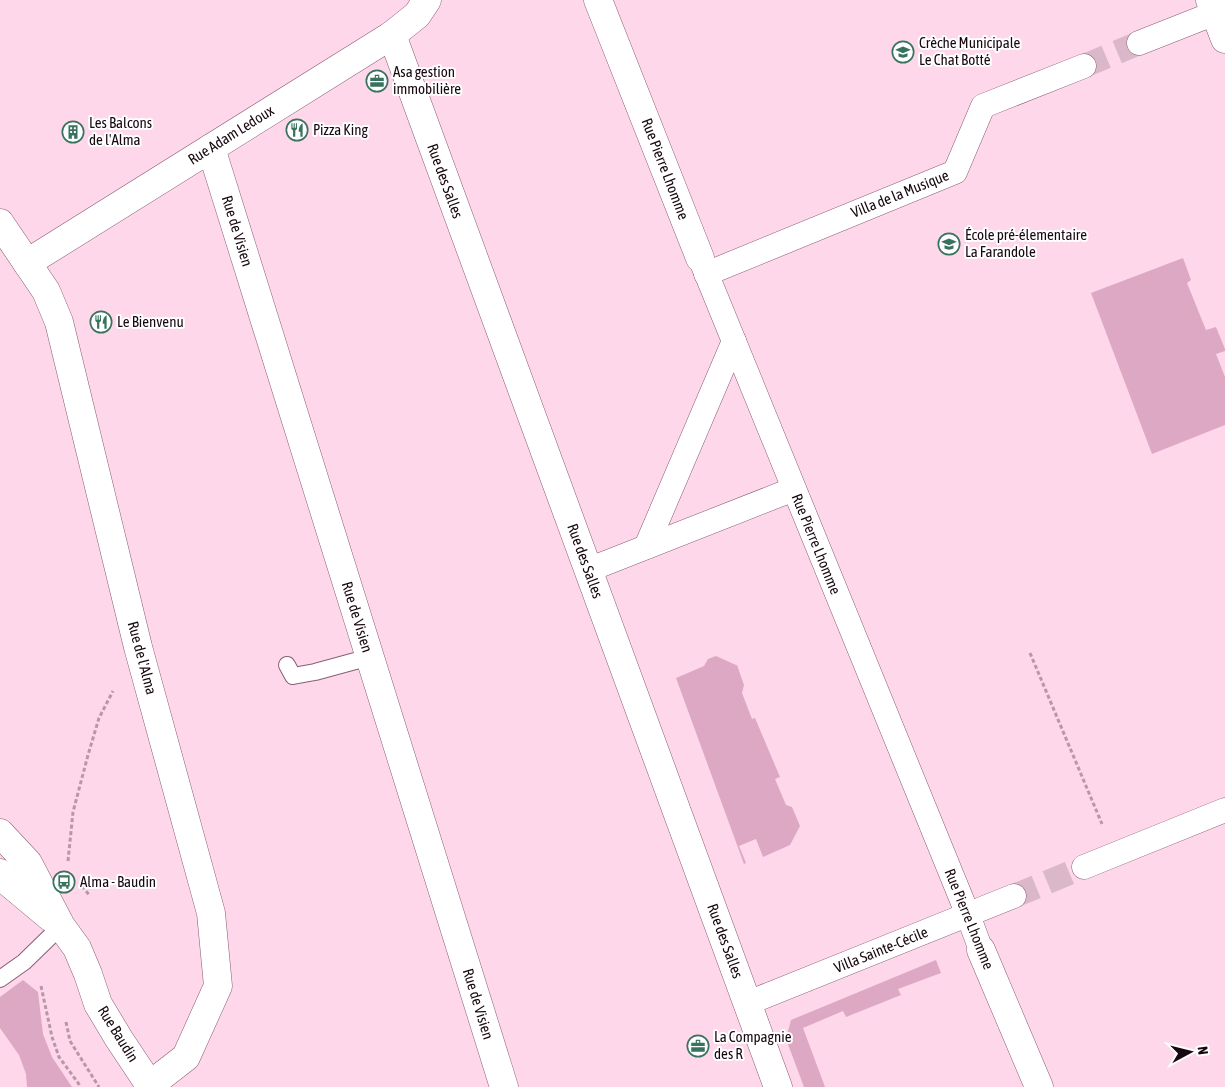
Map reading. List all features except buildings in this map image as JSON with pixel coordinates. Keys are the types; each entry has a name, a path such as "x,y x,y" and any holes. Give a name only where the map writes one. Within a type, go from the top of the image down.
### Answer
{"street":[{"name":"Rue Adam Ledoux","path":"28,263 392,35 417,15 427,0"},
{"name":"Rue Pierre Lhomme","path":"598,0 703,266 1038,1087"},
{"path":"1139,44 1213,6 1225,39"},
{"name":"Rue des Salles","path":"392,35 778,1087"},
{"name":"Villa de la Musique","path":"703,266 955,172 983,106 1084,66"},
{"name":"Rue de Visien","path":"211,148 504,1087"},
{"name":"Rue de l'Alma","path":"0,223 46,291 59,322 138,648 211,913 218,986 186,1057 150,1086"},
{"path":"646,547 734,341"},
{"path":"588,570 794,489"},
{"path":"1084,867 1225,810"},
{"name":"Rue Baudin","path":"0,833 28,863 61,926 77,948 98,1004 150,1086"},
{"name":"Rue Baudin","path":"0,873 61,926"},
{"name":"Villa Sainte-Cécile","path":"748,1003 1014,896"}],"lane":[{"path":"287,665 293,676 370,657"},
{"path":"0,979 24,962 61,926"}],"path":[{"path":"67,869 74,812 99,718 138,648"},
{"path":"1030,654 1115,855"},
{"path":"24,962 41,985 52,1037 59,1057 81,1087"},
{"path":"65,1018 70,1041 99,1087"}],"shaded area":[{"path":"1183,258 1191,280 1187,283 1206,330 1216,327 1225,349 1225,351 1216,354 1225,377 1225,425 1152,454 1091,293"},
{"path":"716,656 737,665 744,685 742,693 752,719 755,718 780,777 775,779 786,805 792,807 800,826 790,845 763,857 756,839 739,846 746,863 744,864 676,678 704,666 708,659"},
{"path":"936,960 941,973 898,989 901,995 846,1017 843,1011 803,1028 825,1087 804,1087 786,1039 791,1020"},
{"path":"23,980 38,992 43,1034 52,1057 72,1087 27,1087 26,1074 19,1055 0,1028 0,997"}],"tunnel":[{"path":"1084,66 1139,43"},
{"path":"1014,896 1084,867"}],"place":[{"name":"Crèche Municipale Le Chat Botté","path":"903,52"},
{"name":"Asa gestion immobilière","path":"377,81"},
{"name":"Pizza King","path":"297,130"},
{"name":"Les Balcons de l'Alma","path":"73,132"},
{"name":"École pré-élementaire La Farandole","path":"949,244"},
{"name":"Le Bienvenu","path":"101,322"},
{"name":"Alma - Baudin","path":"64,882"},
{"name":"La Compagnie des R","path":"698,1046"}]}
